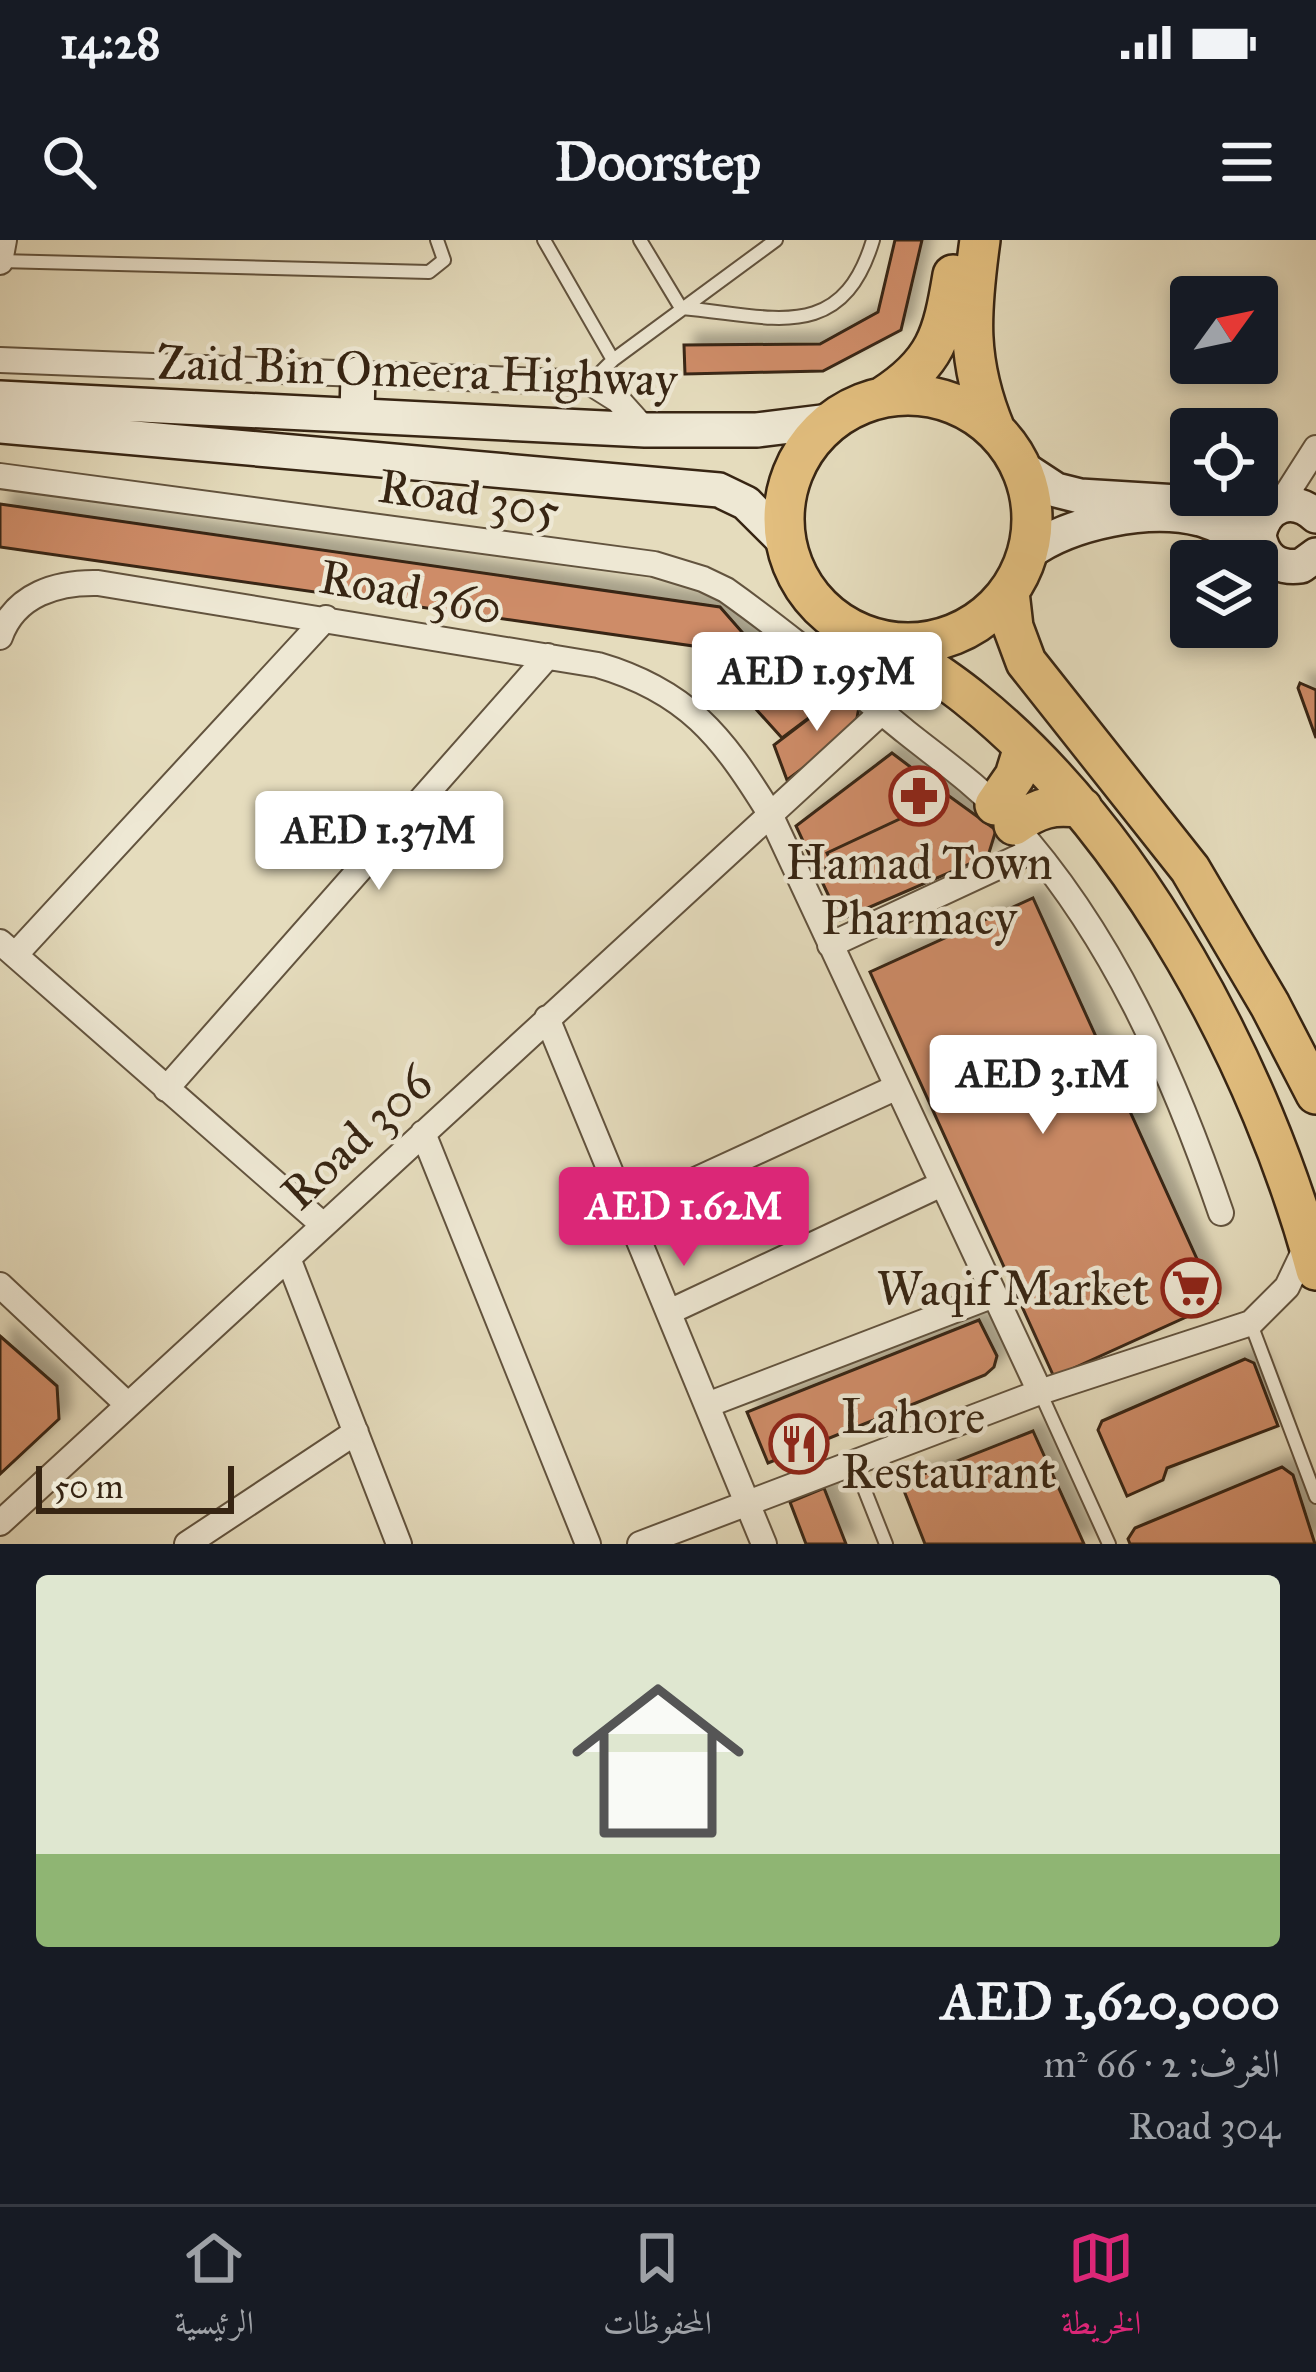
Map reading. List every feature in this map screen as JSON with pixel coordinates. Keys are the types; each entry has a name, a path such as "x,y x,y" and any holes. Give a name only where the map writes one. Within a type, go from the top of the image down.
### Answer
{"main road":[{"path":"958,240 943,329 934,349 915,374 883,397 830,421 807,446 791,476 784,509 786,543 799,579 822,609 854,631 890,643 971,698 1082,808 1149,898 1268,1121 1312,1256"},
{"path":"890,643 924,643 957,634 986,617 1010,592 1028,553 1033,509 1021,467 995,430 983,402 971,344 970,313 980,240"},
{"path":"883,397 934,397 967,409 995,430"},
{"path":"1010,592 1013,627 1026,662 1190,869 1316,1094"},
{"path":"1014,827 1015,776 1024,746"},
{"path":"1014,827 1048,806 1082,808"}],"street":[{"path":"0,262 4,240"},
{"path":"0,360 591,383 618,400 645,430"},
{"path":"357,414 358,374"},
{"name":"Zaid Bin Omeera Highway","path":"0,398 645,430 757,430 830,421"},
{"name":"Zaid Bin Omeera Highway","path":"0,426 718,490 746,503 786,543"},
{"path":"1278,505 1316,448"},
{"path":"1021,467 1056,490 1170,508"},
{"name":"Road 305","path":"0,476 679,570 715,584 881,712 1014,827 1097,938 1147,1026 1188,1118 1221,1213"},
{"path":"1316,496 1316,515"},
{"path":"1278,507 1299,505 1316,515"},
{"path":"1028,553 1050,537 1078,526 1170,512"},
{"path":"1195,516 1247,540"},
{"path":"1278,564 1311,564"},
{"name":"Road 360","path":"0,637 20,605 70,582 548,656 633,675 665,692 721,739 769,812 1040,1392"},
{"path":"322,1224 8,949 326,618"},
{"path":"166,1089 548,656"},
{"path":"769,812 881,712"},
{"name":"Road 306","path":"0,1522 769,812"},
{"path":"830,945 1014,827"},
{"path":"547,1018 764,1544"},
{"path":"628,1211 895,1088"},
{"path":"423,1133 588,1544"},
{"path":"669,1312 942,1184"},
{"path":"640,1544 1040,1392 1251,1323 1312,1256"},
{"path":"288,1258 399,1544"},
{"path":"2,1290 128,1405"},
{"path":"707,1406 994,1295"},
{"path":"188,1544 356,1432"}],"lane":[{"path":"0,262 430,272 444,260 437,240"},
{"path":"544,240 613,360"},
{"path":"640,240 681,308"},
{"path":"591,383 613,360 776,240"},
{"path":"681,308 807,318 850,288 865,266 873,240"},
{"path":"1251,1323 1316,1497"},
{"path":"1040,1392 1109,1544"},
{"path":"854,1463 886,1544"}],"building":[{"path":"895,240 922,240 901,330 823,371 685,374 684,345 820,344 878,312"},
{"path":"0,504 720,607 814,714 782,738 700,647 0,547"},
{"path":"1300,683 1316,690 1316,738 1298,688"},
{"path":"839,692 859,707 855,729 787,780 774,745 832,701 828,695"},
{"path":"892,753 949,796 827,853 832,865 817,871 796,826"},
{"path":"949,796 996,830 988,856 840,920 817,871 832,865 827,853"},
{"path":"1033,898 1217,1303 1054,1377 870,972"},
{"path":"979,1320 997,1356 985,1375 768,1463 747,1412"},
{"path":"0,1336 57,1386 59,1419 0,1474"},
{"path":"1245,1359 1254,1363 1278,1426 1167,1468 1163,1480 1127,1496 1098,1430 1102,1421"},
{"path":"1033,1431 1084,1544 925,1544 901,1483"},
{"path":"1282,1467 1293,1475 1315,1544 1130,1544 1135,1528"},
{"path":"824,1488 846,1544 806,1544 790,1502"}],"place":[{"name":"Hamad Town Pharmacy","path":"919,796"},
{"name":"Waqif Market","path":"1191,1288"},
{"name":"Lahore Restaurant","path":"799,1444"}]}
